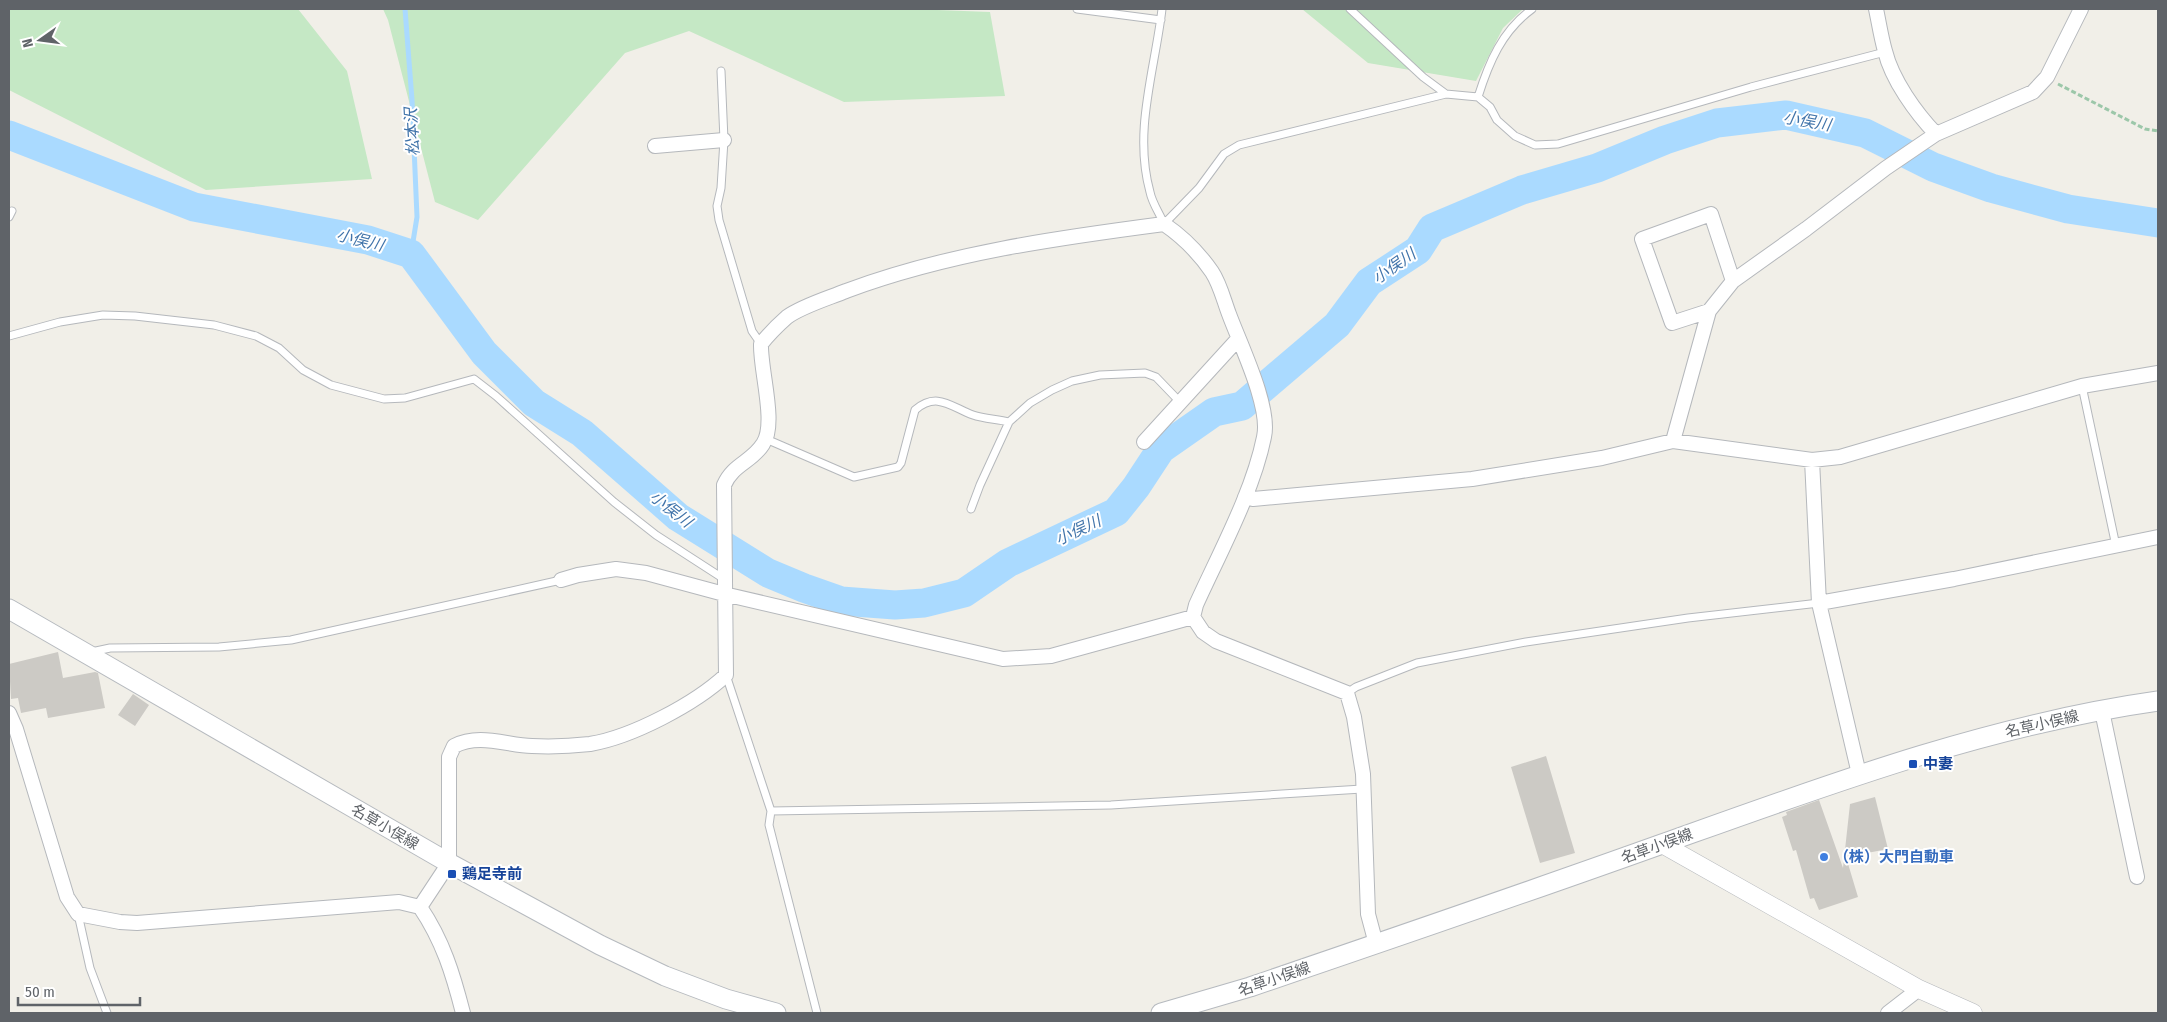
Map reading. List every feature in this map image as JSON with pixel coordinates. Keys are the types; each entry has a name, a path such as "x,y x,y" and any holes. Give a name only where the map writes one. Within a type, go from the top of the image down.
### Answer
{"main road":[{"name":"名草小俣線","path":"9,608 449,863 634,963 726,999 776,1013"},
{"name":"名草小俣線","path":"1161,1013 1250,987 1376,944 1859,774 1986,738 2102,711 2158,701"}],"street":[{"path":"1876,9 1885,52 1893,72 1921,118 1934,135"},
{"path":"1673,441 1709,311 1733,281 1806,229 1886,168 1934,135 2033,92 2047,78 2081,9"},
{"path":"655,146 724,140"},
{"path":"1709,311 1672,324 1642,239 1711,214 1733,281"},
{"path":"420,906 449,863 450,757 454,746 463,741 475,739 534,746 591,744 642,726 678,709 698,697 726,675 724,486 729,474 750,458 766,439 769,414 760,358 761,344 788,316 826,298 875,280 942,262 994,250 1164,224 1182,236 1214,274 1260,399 1264,417 1265,436 1246,496 1196,605 1193,617 1203,632 1216,641 1347,693 1354,716 1363,774 1362,789 1368,914 1376,944"},
{"path":"1144,442 1238,339"},
{"path":"1246,496 1252,499 1472,479 1602,458 1673,441 1812,460 1840,457 2082,386 2158,372"},
{"path":"1812,460 1820,603 1859,774"},
{"path":"1820,603 1954,579 2158,537"},
{"path":"561,580 578,575 616,570 646,573 724,594 1003,659 1051,656 1193,617"},
{"path":"2102,711 2137,877"},
{"path":"9,713 67,897 78,914 120,922 137,923 399,902 420,906"},
{"path":"1662,844 1919,989 1973,1013"},
{"path":"420,906 446,954 463,1013"},
{"path":"1888,1013 1919,989"}],"lane":[{"path":"1077,9 1161,20"},
{"path":"1162,9 1149,77 1143,145 1150,193 1164,224 1199,188 1224,154 1239,146 1446,94 1478,97 1490,107 1497,120 1515,136 1535,145 1558,144 1751,87 1885,52"},
{"path":"1350,9 1423,77 1446,94"},
{"path":"1478,97 1489,64 1498,46 1513,24 1532,9"},
{"path":"721,71 724,140 721,188 717,206 719,220 752,331 761,344"},
{"path":"9,336 60,322 103,315 135,316 214,325 256,336 279,348 303,370 331,385 384,399 405,398 474,379 496,396 614,502 656,535 725,576"},
{"path":"971,509 980,484 1009,422 1030,403 1052,390 1072,381 1100,375 1145,374 1156,377 1180,402"},
{"path":"2082,386 2116,546"},
{"path":"766,439 854,477 898,467 901,463 915,410 931,400 943,401 975,416 1009,422"},
{"path":"91,656 96,651 110,648 220,647 291,640 561,580"},
{"path":"1347,693 1356,687 1417,662 1526,642 1688,618 1820,603"},
{"path":"726,675 771,811 769,825 817,1013"},
{"path":"771,811 1111,805 1362,789"},
{"path":"78,914 90,968 107,1013"}],"path":[{"path":"2047,78 2145,129 2158,130"}],"green space":[{"path":"9,9 298,9 347,71 372,179 206,190 9,90"},
{"path":"383,9 911,9 990,12 1005,96 844,102 689,31 625,53 478,220 435,202 388,20"},
{"path":"1302,9 1523,9 1503,28 1476,81 1368,63"}],"building":[{"path":"58,652 63,678 98,673 105,708 48,718 46,708 21,713 18,698 11,699 9,664"},
{"path":"133,694 149,705 135,726 118,715"},
{"path":"1546,756 1575,853 1540,863 1511,767"},
{"path":"1875,797 1888,849 1846,857 1858,897 1819,910 1814,898 1810,899 1796,850 1793,851 1782,817 1787,815 1786,812 1819,800 1843,868 1850,804"}],"waterway":[{"name":"松本沢","path":"405,9 412,100 417,217 411,254"},
{"name":"小俣川","path":"9,135 194,207 368,240 411,254 484,353 534,403 582,433 678,517 768,573 804,588 841,601 895,605 924,603 964,593 1008,563 1116,512 1136,487 1161,449 1214,412 1242,406 1337,325 1369,282 1418,250 1432,228 1522,190 1597,168 1665,140 1717,123 1786,115 1865,133 1933,167 1991,188 2068,209 2158,223"}],"place":[{"name":"中妻","path":"1913,764"},
{"name":"（株）大門自動車","path":"1824,857"},
{"name":"鶏足寺前","path":"452,874"}]}
